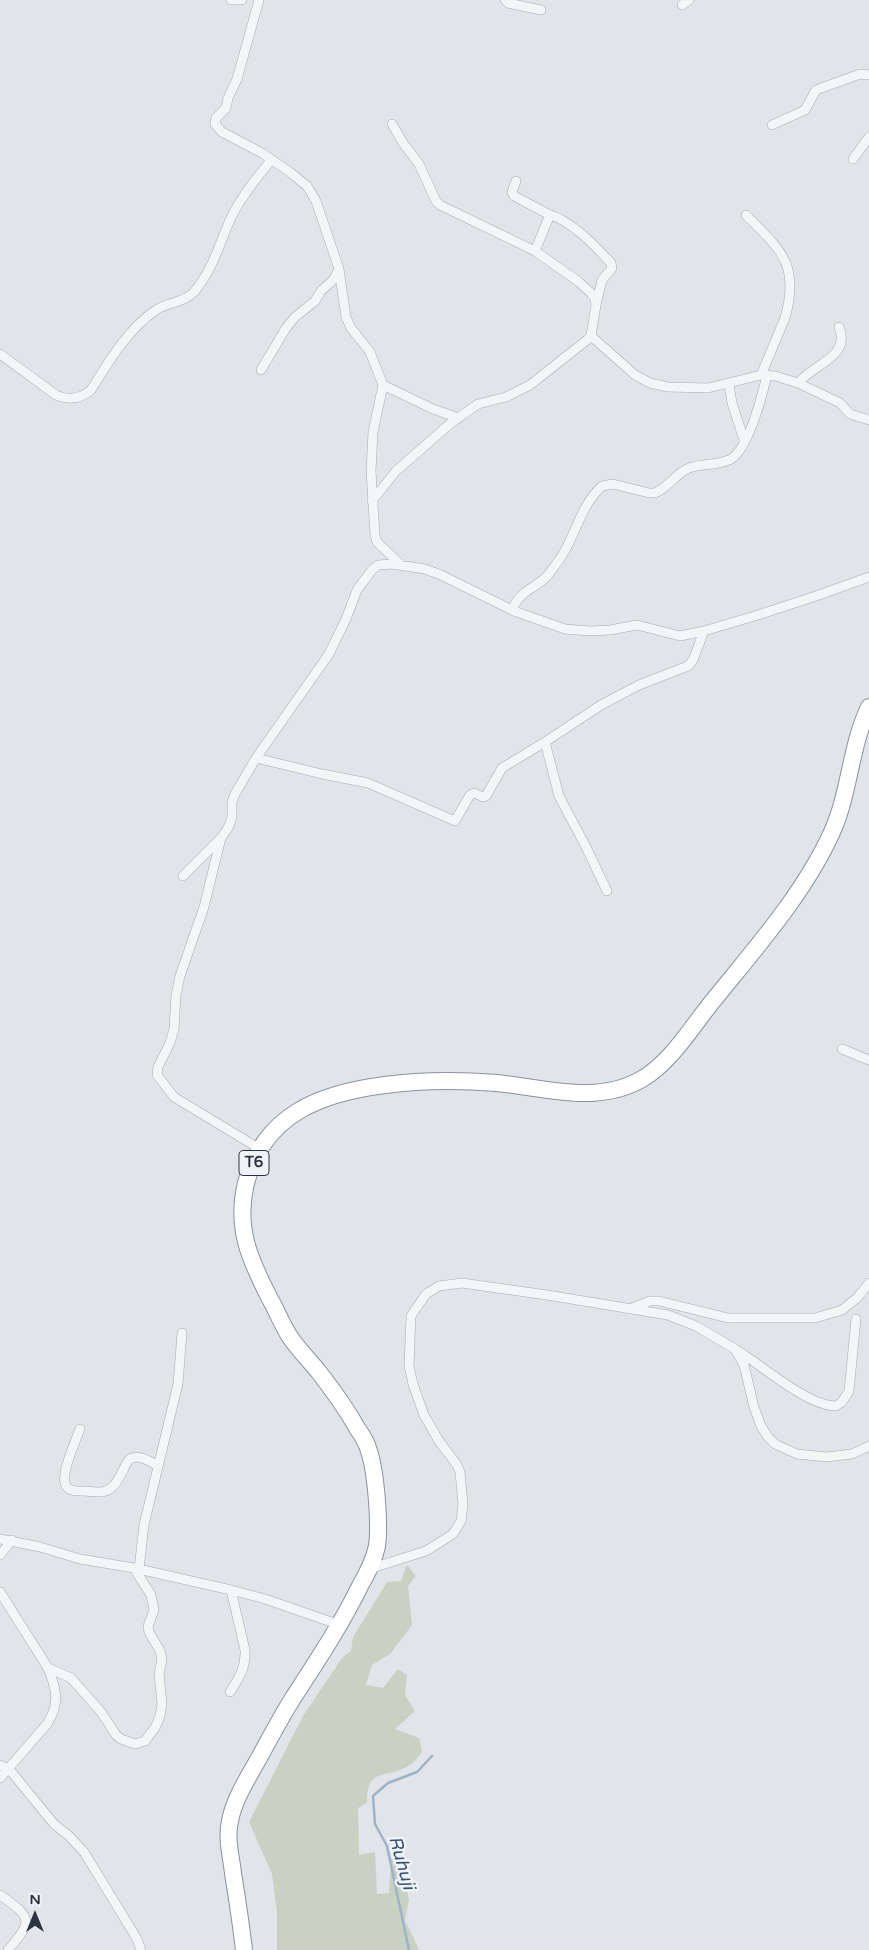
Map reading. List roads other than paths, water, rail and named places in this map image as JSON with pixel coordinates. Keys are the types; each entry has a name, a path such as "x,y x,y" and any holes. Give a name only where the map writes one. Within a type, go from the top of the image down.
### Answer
{"highway":[{"name":"T6","path":"244,1950 228,1846 231,1816 250,1775 290,1702 340,1625 369,1569 376,1548 378,1530 375,1489 369,1449 348,1412 322,1376 290,1338 247,1252 243,1230 242,1207 251,1167 260,1149 272,1132 290,1116 308,1104 335,1094 364,1088 409,1082 456,1081 498,1083 575,1094 599,1093 625,1088 646,1076 661,1064 684,1038 762,938 820,856 842,807 858,735 869,708"}],"street":[{"path":"231,0 242,0"},
{"path":"259,0 237,79 228,98 226,108 216,118 215,124 222,132 271,160 307,186 312,193 339,270 346,317 370,352 382,385 373,432 372,501 376,539 401,566"},
{"path":"505,0 508,3 541,10"},
{"path":"772,125 805,110 816,90 860,74 869,75"},
{"path":"392,124 403,143 419,164 439,203 457,214 535,251 592,293 596,305"},
{"path":"853,159 869,137"},
{"path":"0,354 56,395 65,399 84,396 127,337 151,314 163,306 185,299 196,290 216,257 231,219 247,191 271,160"},
{"path":"372,501 396,471 459,418 478,404 506,397 530,385 590,336 602,280 612,268 612,263 586,237 558,217 548,214 514,196 512,192 516,181"},
{"path":"535,251 548,220 548,214"},
{"path":"512,610 520,594 546,578 569,545 584,511 602,486 614,484 655,493 690,467 730,459 737,453 756,418 764,375 788,309 790,277 787,262 777,248 746,215"},
{"path":"261,370 286,328 295,317 316,301 339,270"},
{"path":"798,383 812,369 836,353 841,346 842,340 838,327"},
{"path":"590,336 635,375 650,383 668,387 715,388 764,375 798,383 840,403 850,414 869,420"},
{"path":"729,384 732,402 744,440"},
{"path":"382,385 433,409 459,418"},
{"path":"183,876 222,837 232,817 232,802 235,794 256,758 328,654 346,619 357,590 372,570 383,564 425,569 512,610 564,629 610,630 636,624 680,636 704,631 816,596 869,577"},
{"path":"256,758 368,783 453,821 470,795 474,793 483,797 486,796 502,768 545,742 582,716 639,685 688,666 693,660 704,631"},
{"path":"545,742 559,796 607,891"},
{"path":"222,837 204,907 180,976 172,1036 158,1067 158,1075 174,1097 260,1149"},
{"path":"842,1049 869,1060"},
{"path":"632,1308 650,1301 659,1301 728,1318 816,1318 842,1310 857,1298 869,1283"},
{"path":"369,1569 426,1551 453,1534 461,1521 463,1504 460,1472 457,1464 439,1441 424,1415 409,1366 411,1316 426,1294 439,1286 462,1284 632,1308 668,1315 696,1326 754,1360 814,1402 836,1406 842,1402 849,1391 856,1319"},
{"path":"48,1668 71,1678 102,1712 120,1738 135,1744 145,1741 156,1726 162,1704 159,1674 162,1659 160,1651 149,1632 148,1626 154,1610 151,1594 136,1568 144,1525 178,1384 182,1333"},
{"path":"735,1349 744,1365 754,1407 761,1426 774,1444 797,1454 827,1457 852,1454 869,1446"},
{"path":"80,1429 63,1480 66,1487 74,1491 104,1492 111,1488 119,1479 127,1461 131,1458 146,1459 158,1466"},
{"path":"0,1539 12,1540 80,1559 136,1568 231,1590 265,1599 340,1625"},
{"path":"0,1555 12,1540"},
{"path":"230,1692 244,1670 245,1660 245,1650 231,1590"},
{"path":"0,1592 48,1668 56,1695 53,1715 4,1767 0,1778"},
{"path":"4,1767 54,1824 70,1836 84,1852 137,1939 141,1950"},
{"path":"0,1895 26,1918 27,1925 8,1950"}],"waterway":[{"name":"Ruhuji","path":"409,1950 387,1846 375,1824 373,1796 388,1783 417,1772 432,1756"}]}
